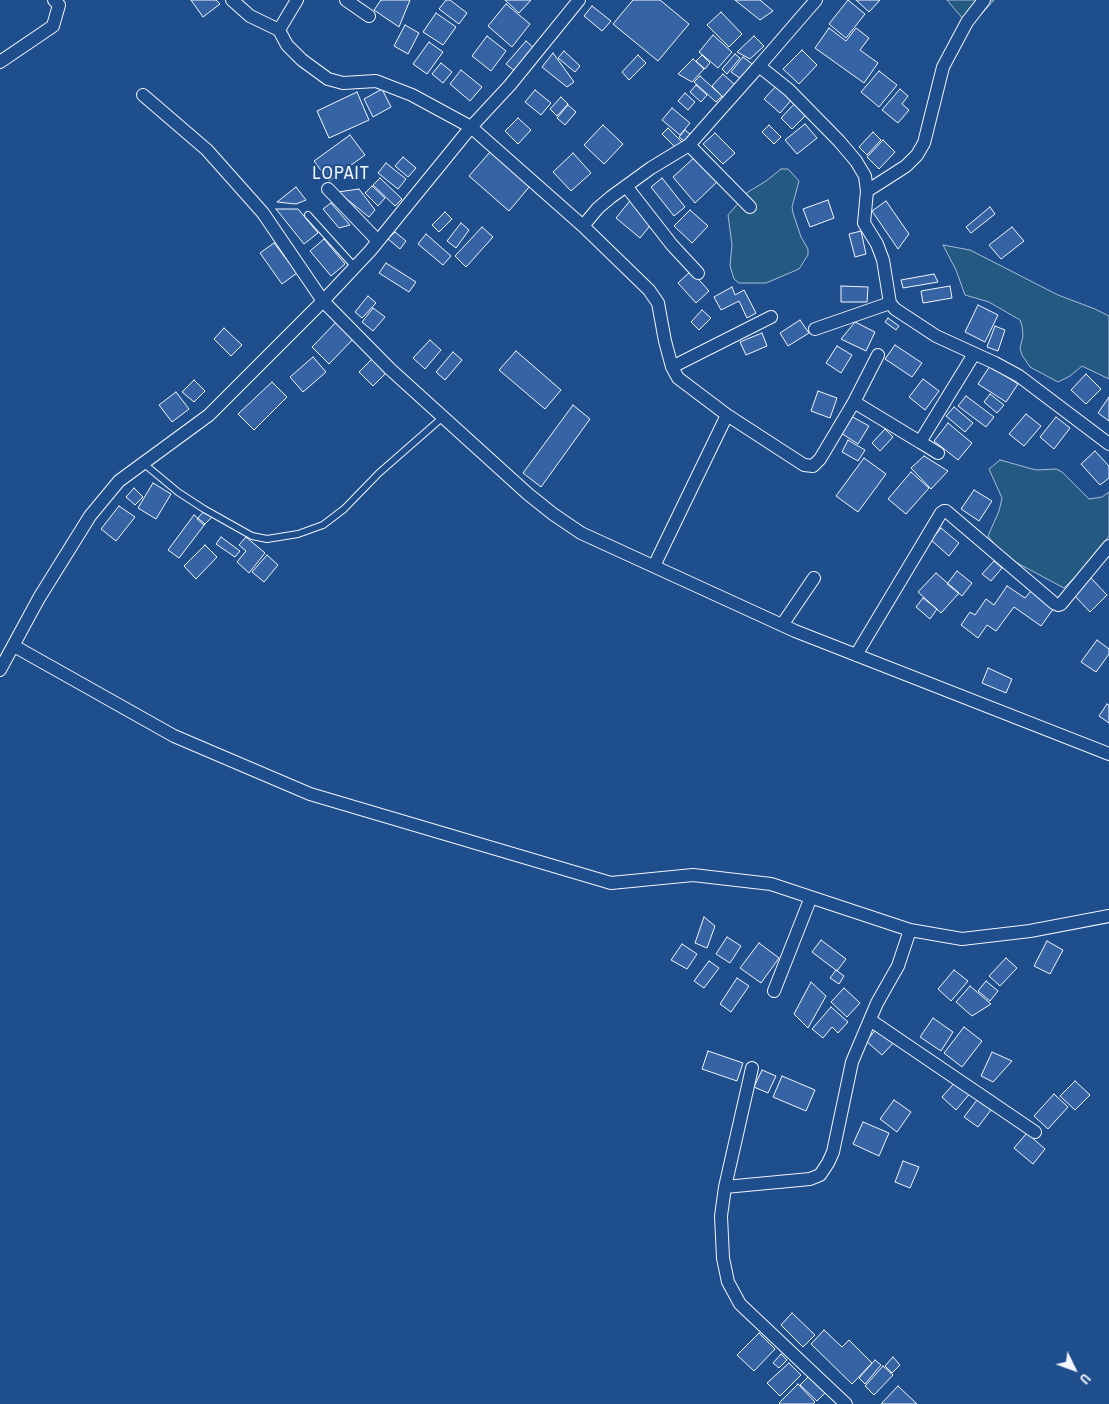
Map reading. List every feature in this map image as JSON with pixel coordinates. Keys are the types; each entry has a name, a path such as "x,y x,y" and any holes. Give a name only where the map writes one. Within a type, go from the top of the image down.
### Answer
{"street":[{"path":"0,62 53,26 58,5 54,0"},
{"path":"232,0 250,16 279,30 294,53 328,79 343,83 376,81 412,95 471,127 583,226 650,290 658,303 672,367 678,378 728,415 804,465 813,466 820,460 854,402 878,355"},
{"path":"279,30 297,0"},
{"path":"346,0 369,16"},
{"path":"0,670 39,598 90,516 119,481 209,415 356,267 471,127 510,85 579,0"},
{"path":"583,226 598,208 626,186 688,145 816,0"},
{"path":"867,191 906,166 917,155 924,143 943,67 967,22 984,0"},
{"path":"759,66 789,90 839,141 856,161 865,176 867,191 864,223 877,244 883,260 890,304 936,336 1019,376 1109,444"},
{"path":"143,95 207,150 263,212 323,301 390,369 528,494 553,514 581,532 782,625 1109,754"},
{"path":"688,145 750,207"},
{"path":"626,186 672,245 698,274"},
{"path":"328,189 378,241"},
{"path":"814,329 890,304"},
{"path":"672,367 771,317"},
{"path":"920,442 974,354"},
{"path":"854,402 938,453"},
{"path":"654,566 728,415"},
{"path":"856,655 941,513 944,511 1058,605 1061,604 1109,546"},
{"path":"782,625 814,578"},
{"path":"14,646 174,736 310,794 611,883 693,875 771,884 910,930 962,939 1030,931 1109,916"},
{"path":"774,991 811,897"},
{"path":"724,1187 810,1178 820,1174 828,1163 833,1152 852,1062 877,1003 898,966 910,930"},
{"path":"870,1020 1035,1132"},
{"path":"752,1068 724,1187 721,1216 722,1258 728,1282 740,1304 846,1404"}],"lane":[{"path":"308,215 356,267"},
{"path":"143,463 178,492 212,514 252,536 267,539 298,534 323,525 344,509 379,473 443,417"}],"shaded area":[{"path":"947,0 994,0 970,27"},
{"path":"781,169 788,169 799,181 792,207 801,237 808,249 808,255 799,269 766,283 739,283 734,279 730,266 732,245 728,215 748,192"},
{"path":"943,245 970,250 1058,295 1109,316 1109,379 1082,366 1070,376 1058,382 1030,367 1020,348 1023,336 1020,320 989,302 965,295 956,270"},
{"path":"1000,460 1036,470 1056,469 1062,472 1089,499 1102,497 1109,492 1109,536 1081,571 1064,588 1004,556 988,536 999,511 1002,498 989,469"}],"building":[{"path":"191,0 216,0 220,4 203,17"},
{"path":"381,0 410,0 399,27 374,10"},
{"path":"446,0 450,0 467,13 459,24 439,9"},
{"path":"505,0 531,0 519,13"},
{"path":"633,0 660,0 689,24 658,61 613,24"},
{"path":"735,0 760,0 773,11 760,20"},
{"path":"848,0 865,14 846,38 829,24"},
{"path":"856,0 880,0 869,12"},
{"path":"506,4 530,24 512,47 488,26"},
{"path":"592,6 611,21 602,31 584,16"},
{"path":"721,12 742,34 729,47 707,25"},
{"path":"436,13 456,27 443,45 423,32"},
{"path":"405,25 419,33 408,54 394,46"},
{"path":"829,28 846,41 856,28 869,38 860,50 878,63 864,83 815,48"},
{"path":"713,35 732,52 718,68 699,52"},
{"path":"487,36 506,51 491,71 472,56"},
{"path":"754,36 764,46 750,59 737,52"},
{"path":"526,41 535,49 516,72 506,64"},
{"path":"429,42 443,52 427,74 413,64"},
{"path":"802,50 817,65 799,84 783,69"},
{"path":"564,51 580,66 575,72 558,58"},
{"path":"553,53 574,82 567,87 542,67"},
{"path":"735,54 740,58 727,74 722,69"},
{"path":"638,55 646,63 629,80 622,72"},
{"path":"702,55 710,63 705,69 696,61"},
{"path":"743,57 755,66 744,81 731,72"},
{"path":"693,59 704,69 692,82 678,74"},
{"path":"441,63 452,72 443,83 432,74"},
{"path":"461,70 482,87 470,101 450,84"},
{"path":"879,71 897,85 879,107 861,92"},
{"path":"723,74 735,85 723,97 712,86"},
{"path":"700,76 722,96 716,102 694,82"},
{"path":"779,83 794,97 780,113 764,99"},
{"path":"696,85 707,95 701,102 690,92"},
{"path":"382,89 391,107 373,117 364,99"},
{"path":"900,89 908,96 902,104 909,110 898,123 882,110"},
{"path":"535,90 551,103 541,115 525,102"},
{"path":"357,92 369,120 329,138 317,111"},
{"path":"685,93 695,102 688,110 678,101"},
{"path":"561,97 568,104 557,116 550,109"},
{"path":"795,103 806,115 792,129 781,118"},
{"path":"568,105 576,112 565,125 557,118"},
{"path":"672,108 690,123 680,135 662,120"},
{"path":"518,118 531,130 518,144 505,131"},
{"path":"805,124 817,138 797,154 785,140"},
{"path":"603,125 623,144 604,164 584,145"},
{"path":"769,125 781,137 774,144 762,132"},
{"path":"668,128 682,142 676,148 662,134"},
{"path":"685,130 690,134 684,141 679,137"},
{"path":"873,132 881,140 867,155 859,147"},
{"path":"715,133 735,153 723,164 703,144"},
{"path":"350,135 365,155 329,181 314,161"},
{"path":"883,140 895,152 879,169 867,157"},
{"path":"490,152 530,186 509,211 469,176"},
{"path":"573,153 591,173 571,191 553,172"},
{"path":"696,156 718,181 695,203 673,177"},
{"path":"403,157 416,168 408,177 395,166"},
{"path":"386,163 406,179 398,189 378,173"},
{"path":"380,178 402,199 395,206 373,185"},
{"path":"662,178 685,207 674,216 651,187"},
{"path":"372,186 385,198 378,206 365,193"},
{"path":"296,187 306,200 296,204 277,202"},
{"path":"359,189 375,210 369,217 338,192"},
{"path":"633,197 657,217 640,238 616,218"},
{"path":"828,200 834,218 810,227 803,209"},
{"path":"886,201 909,234 898,249 872,211"},
{"path":"331,203 350,225 339,228 323,209"},
{"path":"990,207 995,214 971,233 966,227"},
{"path":"276,209 298,209 318,233 304,244"},
{"path":"690,210 708,226 692,243 674,226"},
{"path":"445,212 452,219 439,232 432,225"},
{"path":"461,223 469,230 456,248 447,241"},
{"path":"482,227 493,237 466,267 455,256"},
{"path":"1012,227 1024,241 1001,259 989,245"},
{"path":"861,231 866,254 855,257 849,234"},
{"path":"395,232 406,241 400,249 388,239"},
{"path":"426,234 451,256 443,265 418,244"},
{"path":"324,239 345,264 331,276 310,251"},
{"path":"274,243 297,273 282,284 260,253"},
{"path":"386,263 416,282 409,292 379,273"},
{"path":"691,271 709,291 696,303 678,283"},
{"path":"934,274 938,282 903,288 901,280"},
{"path":"841,286 868,287 867,302 841,302"},
{"path":"950,286 952,298 923,303 921,291"},
{"path":"732,287 735,295 744,290 756,313 747,318 739,301 721,310 714,297"},
{"path":"368,296 376,303 362,318 355,312"},
{"path":"978,305 998,315 985,342 965,332"},
{"path":"373,308 385,317 373,331 362,322"},
{"path":"702,310 711,318 699,330 691,322"},
{"path":"340,318 358,334 329,364 312,347"},
{"path":"888,318 899,326 896,330 885,322"},
{"path":"800,320 809,333 788,346 780,333"},
{"path":"855,322 875,332 866,351 841,339"},
{"path":"995,326 1005,330 998,351 987,347"},
{"path":"224,328 242,345 231,356 214,339"},
{"path":"762,333 767,346 746,355 740,342"},
{"path":"430,340 441,350 425,369 413,358"},
{"path":"895,345 922,363 912,377 885,359"},
{"path":"837,346 852,355 841,373 826,363"},
{"path":"516,351 561,390 545,409 499,370"},
{"path":"453,352 462,360 445,380 436,372"},
{"path":"313,357 326,372 303,392 290,377"},
{"path":"372,359 386,373 373,386 359,372"},
{"path":"990,366 1018,384 1006,402 978,384"},
{"path":"1086,374 1101,389 1086,404 1071,390"},
{"path":"923,379 939,391 925,410 909,397"},
{"path":"194,380 205,391 194,402 182,392"},
{"path":"272,382 287,397 254,430 238,414"},
{"path":"818,391 837,398 830,418 811,411"},
{"path":"176,392 189,409 172,422 159,405"},
{"path":"990,394 1004,405 997,413 984,402"},
{"path":"966,396 994,417 986,427 958,406"},
{"path":"1109,397 1109,421 1098,413"},
{"path":"573,405 590,419 541,487 523,473"},
{"path":"954,407 973,423 965,432 946,416"},
{"path":"1026,414 1041,426 1024,446 1009,434"},
{"path":"851,416 869,426 858,444 841,433"},
{"path":"1056,417 1070,428 1054,449 1040,437"},
{"path":"948,423 972,443 958,460 934,441"},
{"path":"885,429 893,437 880,451 872,443"},
{"path":"848,440 865,450 858,461 842,452"},
{"path":"1095,451 1109,466 1109,478 1100,485 1081,464"},
{"path":"924,456 948,471 931,489 911,468"},
{"path":"864,458 886,474 858,512 836,496"},
{"path":"911,472 929,488 906,514 888,499"},
{"path":"153,483 171,494 156,519 138,508"},
{"path":"134,488 143,497 135,505 126,497"},
{"path":"974,490 992,501 979,521 961,509"},
{"path":"119,506 135,517 116,541 101,529"},
{"path":"206,509 214,515 204,525 197,519"},
{"path":"194,515 205,524 179,558 168,550"},
{"path":"941,528 959,543 949,556 931,540"},
{"path":"221,537 240,551 235,557 216,544"},
{"path":"246,537 265,553 249,573 237,562 246,551 239,545"},
{"path":"205,545 217,557 196,579 184,566"},
{"path":"267,555 278,565 264,582 252,572"},
{"path":"994,561 1002,568 991,581 982,574"},
{"path":"957,571 972,583 962,596 947,584"},
{"path":"936,573 959,593 941,613 918,592"},
{"path":"1090,577 1107,595 1090,612 1073,594"},
{"path":"1007,586 1025,598 1031,591 1054,608 1041,626 1014,607 996,631 987,625 978,638 961,625 970,612 975,615 986,599 994,605"},
{"path":"923,598 937,609 930,619 916,607"},
{"path":"1097,640 1109,649 1109,654 1096,672 1081,662"},
{"path":"988,668 1012,679 1006,693 982,683"},
{"path":"1107,704 1109,705 1109,723 1099,716"},
{"path":"704,917 715,926 707,948 695,943"},
{"path":"727,937 741,946 730,963 716,954"},
{"path":"821,940 846,959 837,971 812,952"},
{"path":"1047,941 1063,950 1050,974 1034,966"},
{"path":"759,943 779,958 761,983 740,968"},
{"path":"682,944 697,954 687,969 671,960"},
{"path":"1006,958 1017,968 1000,986 989,976"},
{"path":"709,961 719,968 704,988 694,981"},
{"path":"836,970 844,976 839,984 830,978"},
{"path":"954,970 968,981 951,1001 938,989"},
{"path":"737,978 749,986 731,1012 720,1004"},
{"path":"986,981 998,991 990,1001 978,991"},
{"path":"811,982 826,996 808,1028 794,1014"},
{"path":"970,986 991,1004 972,1016 956,1002"},
{"path":"844,988 860,1003 847,1017 831,1002"},
{"path":"831,1007 848,1022 838,1033 832,1027 823,1038 812,1029"},
{"path":"933,1018 953,1032 941,1051 920,1037"},
{"path":"881,1024 897,1039 882,1055 866,1041"},
{"path":"964,1027 982,1041 962,1067 944,1053"},
{"path":"708,1051 743,1063 737,1081 702,1069"},
{"path":"992,1052 1012,1061 993,1082 981,1076"},
{"path":"762,1070 776,1076 768,1093 754,1087"},
{"path":"782,1076 815,1090 806,1111 773,1097"},
{"path":"957,1080 971,1092 956,1110 942,1097"},
{"path":"1075,1081 1090,1095 1075,1110 1060,1096"},
{"path":"1054,1094 1068,1107 1048,1129 1034,1116"},
{"path":"980,1096 994,1106 978,1127 964,1117"},
{"path":"894,1100 911,1112 897,1132 880,1119"},
{"path":"863,1122 889,1133 879,1156 853,1144"},
{"path":"1027,1133 1045,1149 1033,1164 1014,1148"},
{"path":"903,1161 919,1167 910,1188 895,1182"},
{"path":"792,1313 815,1335 803,1347 781,1325"},
{"path":"824,1330 842,1347 849,1340 872,1363 852,1384 811,1344"},
{"path":"759,1333 775,1349 754,1371 737,1355"},
{"path":"781,1354 787,1360 779,1368 773,1363"},
{"path":"893,1357 900,1365 892,1373 885,1366"},
{"path":"875,1360 881,1365 865,1384 859,1378"},
{"path":"789,1363 801,1375 780,1396 767,1383"},
{"path":"883,1366 893,1375 874,1395 865,1386"},
{"path":"808,1377 825,1393 817,1401 800,1385"},
{"path":"798,1384 815,1402 813,1404 780,1404 779,1403"},
{"path":"898,1386 917,1404 881,1404"}],"district":[{"name":"LOPAIT","path":"341,174"}]}
